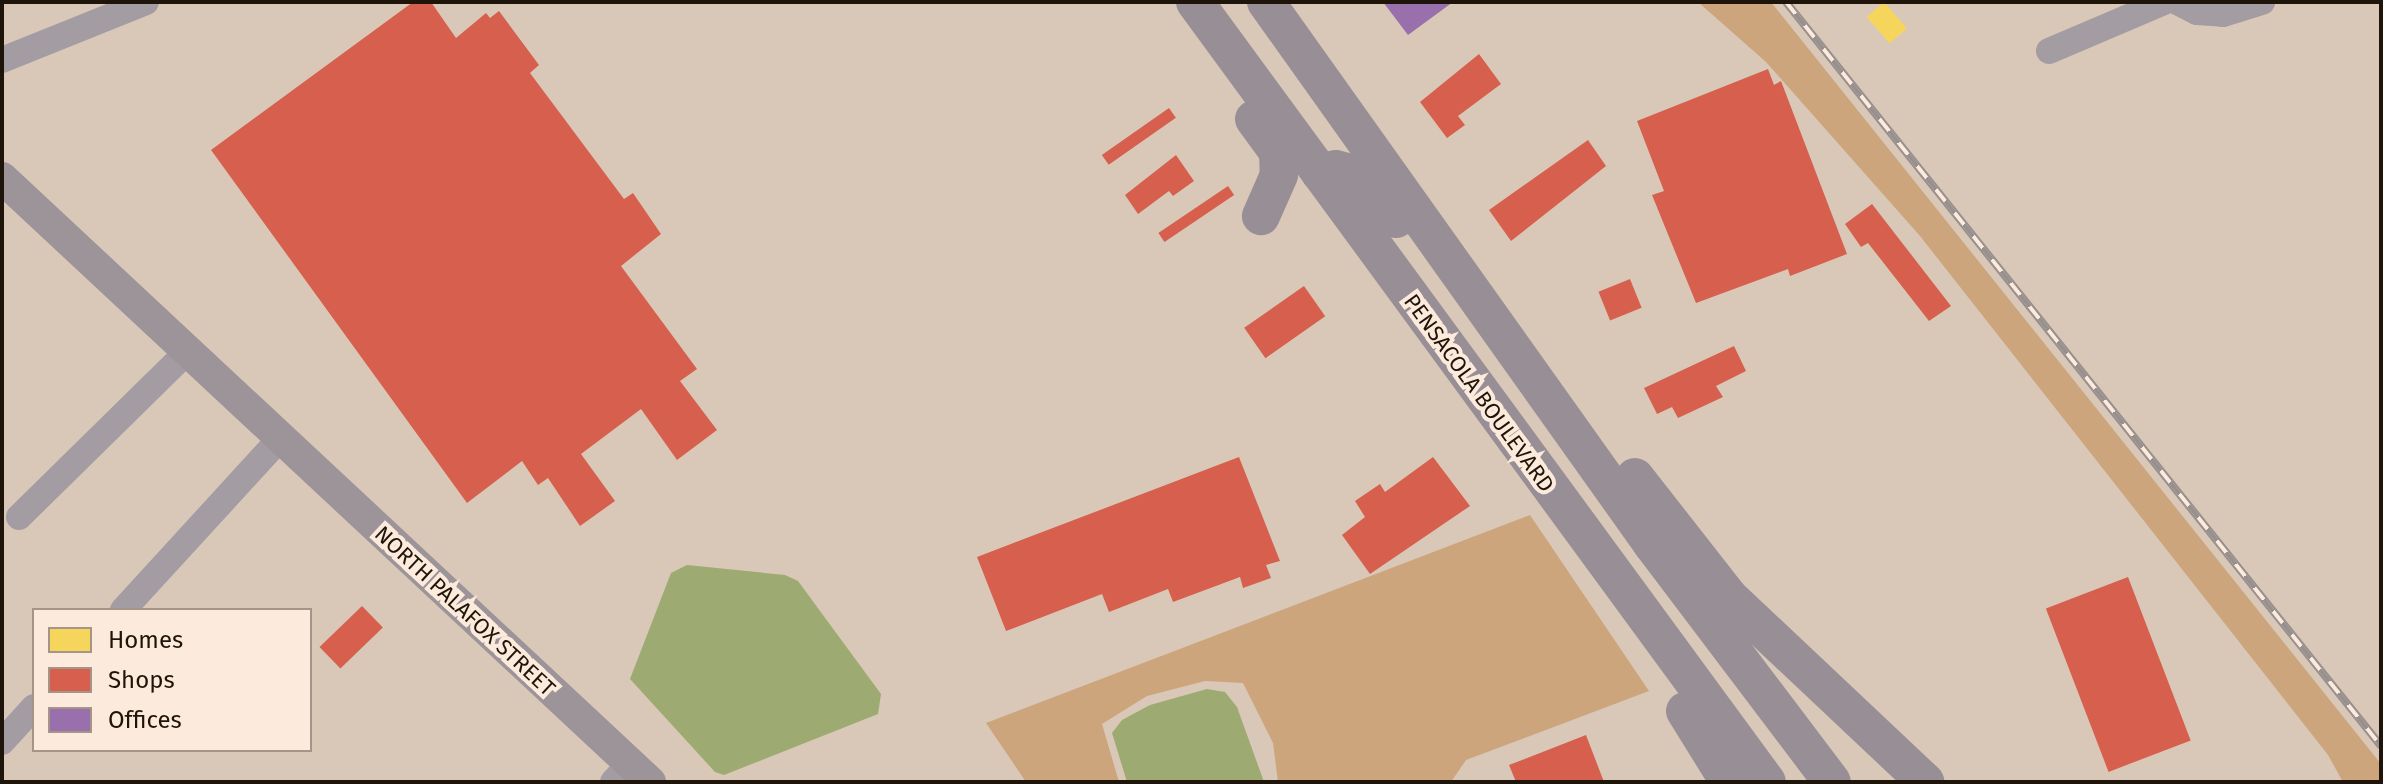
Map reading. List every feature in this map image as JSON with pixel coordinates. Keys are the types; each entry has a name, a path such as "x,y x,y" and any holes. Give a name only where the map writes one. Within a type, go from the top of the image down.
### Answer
{"highway":[{"name":"PENSACOLA BOULEVARD","path":"1194,2 1551,494 1767,782"},
{"path":"1194,2 1200,45 1278,152 1279,175 1261,216"},
{"path":"1267,7 1423,219 1566,424 1832,782"},
{"path":"1320,173 1336,169 1355,174 1377,194 1518,388 1566,424"},
{"path":"1423,219 1532,343 1729,597 1925,782"},
{"path":"1551,494 1729,782"}],"main road":[{"name":"NORTH PALAFOX STREET","path":"2,178 631,776"}],"street":[{"path":"2,60 146,2"},
{"path":"2049,51 2164,2"},
{"path":"2177,2 2197,12 2223,14 2262,2"},
{"path":"19,517 187,352"},
{"path":"125,608 279,440"},
{"path":"2,742 32,709"}],"shaded area":[{"path":"1698,2 1771,2 2381,764 2381,782 2343,782 2328,755 1920,236 1766,62"},
{"path":"1530,515 1649,691 1466,760 1451,782 1278,782 1273,743 1243,683 1205,681 1147,696 1102,724 1119,782 1026,782 986,723"},
{"path":"687,565 785,575 798,581 881,694 878,714 724,775 715,772 630,679 671,573"},
{"path":"1207,689 1225,692 1237,707 1264,782 1127,782 1112,733 1122,720 1150,705"}],"building: Homes":[{"path":"1884,2 1907,28 1890,44 1867,17"}],"building: Shops":[{"path":"413,2 431,2 456,38 486,13 490,18 499,11 539,65 530,73 624,199 633,193 661,234 621,266 697,369 680,381 717,430 677,460 641,409 581,454 615,501 580,526 548,478 538,485 522,461 467,503 211,150"},
{"path":"1479,54 1501,84 1458,116 1465,125 1447,138 1420,102"},
{"path":"1768,69 1774,85 1781,81 1847,254 1790,276 1788,269 1696,303 1652,195 1664,191 1637,121"},
{"path":"1169,108 1176,118 1109,165 1102,155"},
{"path":"1588,140 1606,166 1511,241 1489,210"},
{"path":"1176,155 1194,181 1173,196 1169,191 1138,214 1125,195"},
{"path":"1228,186 1234,195 1165,242 1158,233"},
{"path":"1872,204 1951,306 1929,321 1868,243 1861,247 1845,224"},
{"path":"1630,279 1642,308 1610,320 1598,292"},
{"path":"1304,286 1325,316 1265,358 1244,328"},
{"path":"1734,346 1746,371 1716,386 1723,397 1678,418 1672,407 1657,414 1644,388"},
{"path":"1239,457 1280,561 1266,565 1271,578 1243,588 1240,577 1173,602 1168,589 1109,612 1102,594 1006,631 977,557"},
{"path":"1433,457 1470,506 1370,574 1342,535 1365,517 1355,501 1380,484 1385,492"},
{"path":"2128,577 2191,740 2109,772 2046,609"},
{"path":"362,606 383,628 340,669 320,647"},
{"path":"1586,735 1604,782 1516,782 1509,765"}],"building: Offices":[{"path":"1383,2 1453,2 1408,35"}],"railway":[{"path":"1786,2 2381,746"}]}
